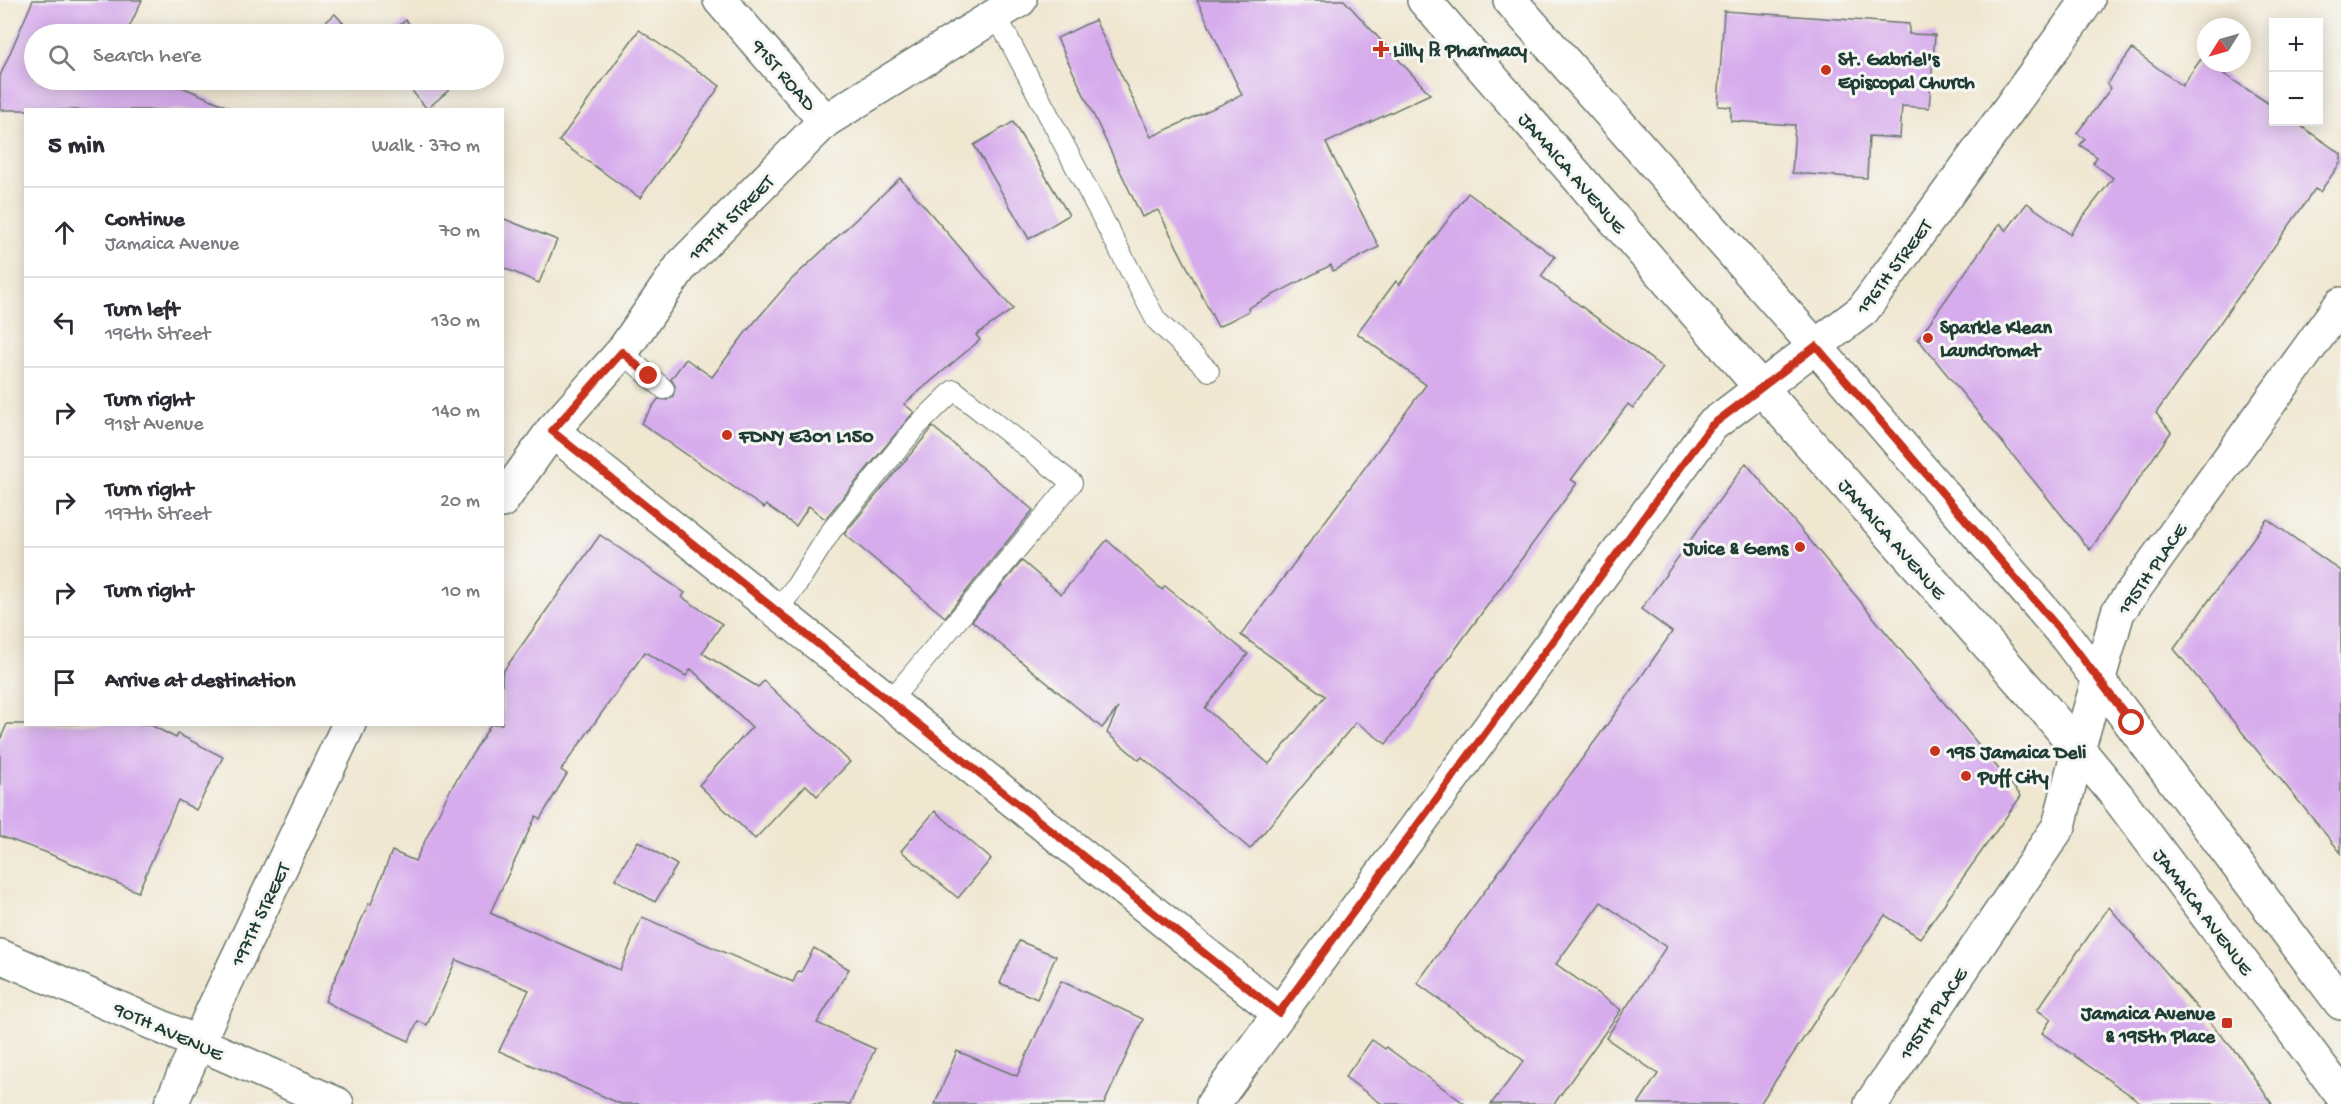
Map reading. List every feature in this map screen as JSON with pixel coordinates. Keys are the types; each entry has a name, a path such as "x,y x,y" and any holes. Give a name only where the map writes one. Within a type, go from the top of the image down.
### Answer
{"street":[{"name":"91ST ROAD","path":"720,0 825,121"},
{"name":"JAMAICA AVENUE","path":"1424,0 2044,709 2117,796 2341,1094"},
{"path":"1510,0 1816,346 2067,638 2341,1003"},
{"name":"196TH STREET","path":"1213,1104 1711,426 1863,310 2088,0"},
{"name":"197TH STREET","path":"504,498 552,431 622,352 682,265 825,121 1008,8"},
{"name":"195TH PLACE","path":"1871,1104 2059,826 2078,750 2118,612 2341,304"},
{"path":"552,431 1279,1013"},
{"name":"197TH STREET","path":"171,1104 197,1043 348,726"},
{"name":"90TH AVENUE","path":"0,956 337,1104"}],"lane":[{"path":"1008,8 1156,320 1209,371"},
{"path":"622,352 664,389"},
{"path":"776,611 796,586 831,531 916,428 954,390 1072,483 890,701"}],"building":[{"path":"33,0 142,0 131,24 24,24 24,90 189,90 230,108 0,110 0,76"},
{"path":"1197,0 1344,0 1430,94 1326,143 1379,247 1333,271 1331,265 1248,308 1249,311 1218,327 1158,210 1142,217 1057,38 1095,20 1151,137 1242,95"},
{"name":"St. Gabriel's Episcopal Church","path":"1724,11 1909,24 1909,34 1935,35 1929,108 1902,106 1900,138 1869,136 1867,178 1792,173 1795,125 1731,121 1731,107 1718,106"},
{"path":"335,14 344,24 324,24"},
{"path":"639,30 720,86 640,198 559,141"},
{"path":"2132,49 2182,86 2197,65 2197,72 2221,72 2269,104 2269,126 2301,126 2341,154 2341,162 2320,192 2315,189 2156,413 2171,432 2090,550 1918,339 2000,223 2006,231 2027,203 2070,234 2113,178 2093,163 2097,157 2080,145 2085,139 2077,133 2111,88 2107,84"},
{"path":"411,90 449,90 428,108"},
{"path":"1013,122 1069,215 1029,239 974,145"},
{"path":"900,178 1013,309 976,335 980,340 904,404 914,412 825,519 809,506 796,526 766,505 764,508 641,423 658,399 667,400 673,396 675,386 671,379 686,359 712,377 746,332 790,281"},
{"path":"1468,193 1555,257 1541,276 1663,368 1633,408 1628,404 1571,480 1577,483 1386,744 1356,722 1250,849 1142,757 1139,760 1107,733 1118,708 1102,728 972,621 1022,561 1061,594 1107,540 1162,590 1165,586 1248,654 1205,708 1269,764 1325,696 1241,635 1426,385 1357,333 1396,281 1399,285"},
{"path":"504,219 557,240 539,283 504,268"},
{"path":"933,427 1033,510 945,617 844,534"},
{"path":"1746,463 2021,796 1920,938 1885,915 1760,1104 1638,1104 1658,1074 1606,1038 1666,947 1601,902 1556,964 1621,1010 1554,1104 1491,1104 1524,1061 1417,983 1623,703 1672,632 1641,609"},
{"path":"2267,519 2341,571 2341,853 2174,649"},
{"path":"600,535 685,593 682,597 722,624 702,653 758,687 764,681 850,762 817,796 806,785 755,839 699,785 752,727 691,669 686,676 645,652 561,770 567,774 540,819 536,816 490,913 620,970 642,917 793,982 814,948 849,969 817,1023 875,1049 850,1104 621,1104 499,1051 529,990 456,960 427,1025 418,1021 409,1041 325,1001 369,903 371,904 392,851 415,861 450,790 490,726 504,726 504,670"},
{"path":"7,724 153,726 176,738 178,734 223,757 196,810 178,800 138,892 45,852 0,836 0,740"},
{"path":"935,811 991,859 958,898 901,851"},
{"path":"638,841 677,865 655,902 615,879"},
{"path":"2109,907 2240,1057 2272,1104 2143,1104 2042,1033 2051,1019 2037,1010"},
{"path":"1019,941 1056,956 1037,999 1000,983"},
{"path":"1061,981 1143,1019 1104,1104 935,1104 957,1051 1017,1076"},
{"path":"1372,1040 1385,1049 1386,1047 1465,1104 1382,1104 1345,1077"}],"place":[{"name":"Lilly ℞ Pharmacy","path":"1381,49"},
{"name":"St. Gabriel's Episcopal Church","path":"1826,70"},
{"name":"Sparkle Klean Laundromat","path":"1928,338"},
{"name":"FDNY E301 L150","path":"727,435"},
{"name":"Juice & Gems","path":"1800,547"},
{"name":"195 Jamaica Deli","path":"1935,751"},
{"name":"Puff City","path":"1966,776"},
{"name":"Jamaica Avenue & 195th Place","path":"2227,1023"}],"route":[{"path":"649,376 622,352 552,431 1279,1013 1711,426 1816,346 2067,638 2132,723"}]}
